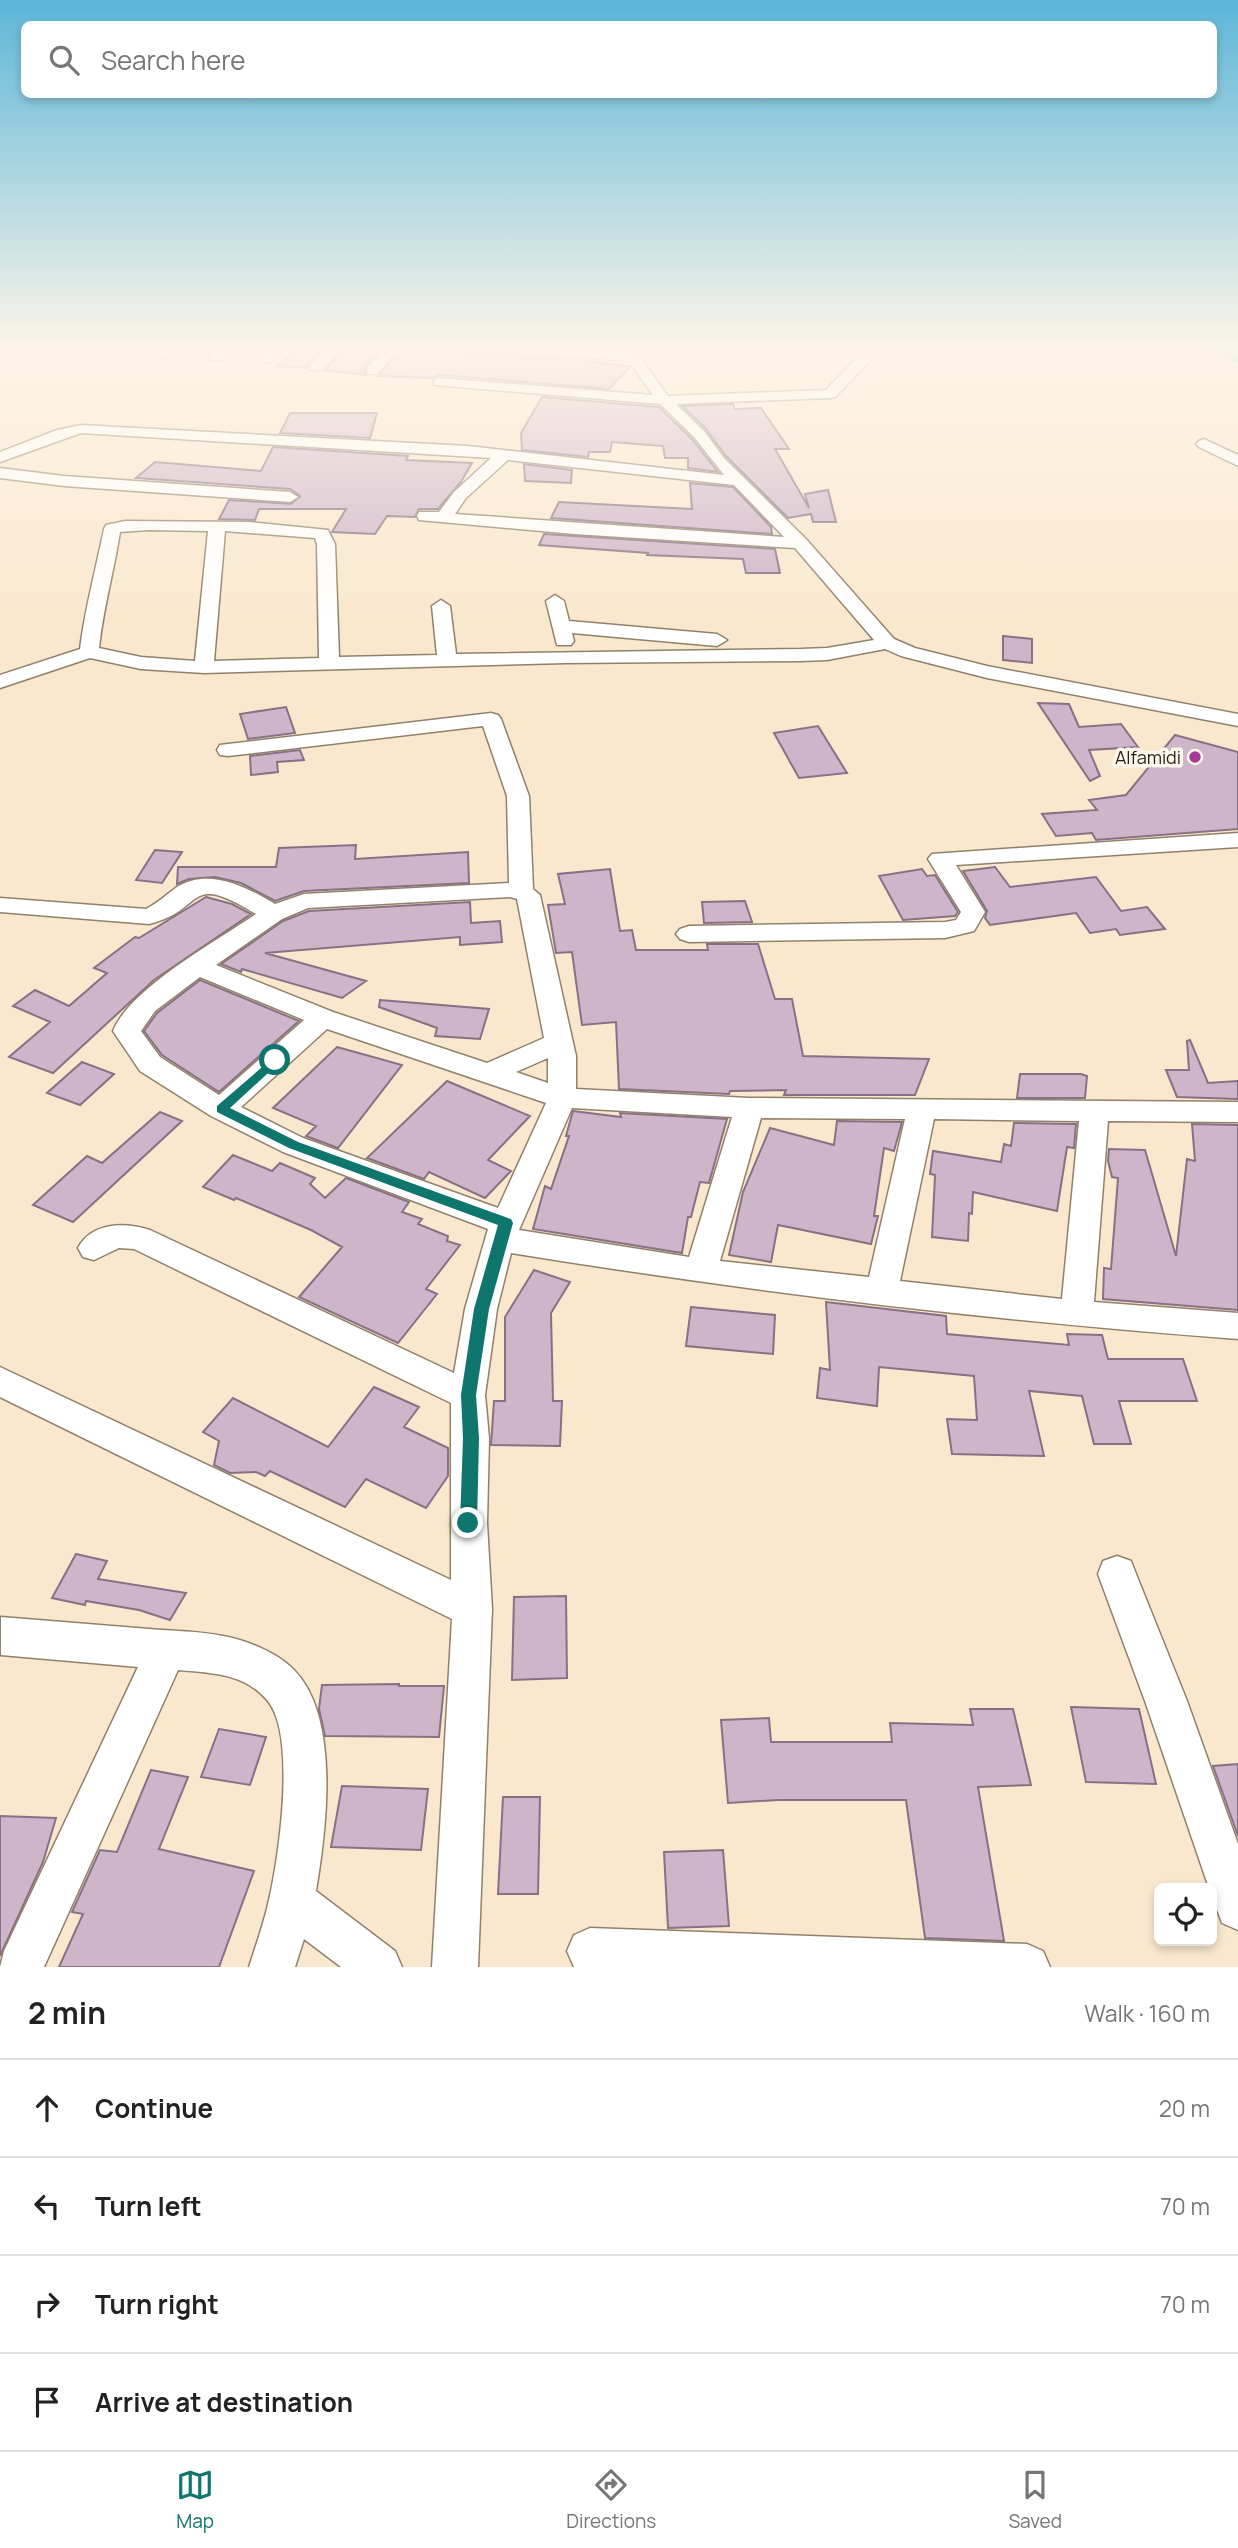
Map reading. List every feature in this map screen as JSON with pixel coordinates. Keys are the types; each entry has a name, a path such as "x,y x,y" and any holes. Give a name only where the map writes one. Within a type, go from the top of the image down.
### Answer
{"street":[{"path":"0,457 50,438"},
{"path":"203,438 388,445 738,481"},
{"path":"702,438 738,481 800,543 887,643 908,652 976,669 1238,720"},
{"path":"1204,444 1238,461"},
{"path":"444,517 460,495 503,456"},
{"path":"0,473 64,481 290,497"},
{"path":"425,516 574,529 800,543"},
{"path":"89,652 93,618 112,529 136,525 308,532 324,536 328,664"},
{"path":"204,667 218,528"},
{"path":"555,601 562,626 565,657"},
{"path":"441,606 447,661"},
{"path":"562,626 759,644 801,655"},
{"path":"0,682 89,652 141,663 204,667 565,657 801,655 887,643"},
{"path":"228,750 491,719 517,796 521,891"},
{"path":"689,934 945,930 965,926 973,912 940,859 1238,840"},
{"path":"0,905 149,916 158,914 190,889 206,885 250,900 273,914"},
{"path":"455,1967 472,1609 468,1523 471,1438 468,1395 481,1309 503,1231 562,1098 564,1079 530,899 521,891 304,901 273,914 197,966 140,1011 127,1031 150,1064 221,1109 293,1145 503,1231 701,1271 1077,1314 1238,1326"},
{"path":"197,966 323,1018 562,1098 749,1108 1238,1112"},
{"path":"221,1109 323,1018"},
{"path":"487,1074 559,1042"},
{"path":"701,1271 749,1108"},
{"path":"882,1291 921,1111"},
{"path":"1077,1314 1094,1112"},
{"path":"94,1248 115,1236 139,1238 468,1395"},
{"path":"0,1381 472,1609"},
{"path":"1117,1574 1166,1701 1238,1907"},
{"path":"0,1637 224,1655 249,1663 267,1673 288,1693 298,1717 303,1757 303,1821 292,1900 272,1967"},
{"path":"20,1967 167,1650"},
{"path":"292,1900 379,1967"},
{"path":"590,1951 1027,1967"}],"building":[{"path":"521,438 691,438 718,472 688,468 688,458 665,458 663,446 612,442 610,452 589,452 588,457 522,450"},
{"path":"713,438 781,438 789,449 775,449 809,508 805,494 828,490 836,522 813,522 811,514 788,518 726,456"},
{"path":"273,447 408,456 406,460 472,463 461,482 438,509 419,509 415,517 387,516 375,534 332,532 346,509 259,509 255,520 219,519 229,500 291,504 300,496 290,489 136,478 155,462 261,471"},
{"path":"524,464 572,470 571,483 525,481"},
{"path":"690,483 733,487 771,527 772,534 551,518 559,502 692,509"},
{"path":"544,534 775,549 780,573 746,573 743,559 647,555 648,553 539,545"},
{"path":"1003,636 1032,639 1032,663 1003,660"},
{"path":"1038,703 1069,704 1079,727 1121,724 1138,747 1089,750 1100,776 1090,781"},
{"path":"286,707 295,733 248,739 240,714"},
{"path":"818,726 847,773 799,778 774,733"},
{"path":"1175,735 1238,752 1238,829 1096,840 1092,833 1056,836 1042,814 1097,810 1089,800 1126,795"},
{"path":"300,750 304,760 277,762 278,772 251,775 250,756"},
{"path":"356,845 355,859 468,852 469,883 304,891 275,901 241,883 215,877 189,879 177,884 178,867 276,867 279,848"},
{"path":"155,850 182,852 162,883 136,880"},
{"path":"995,867 1010,887 1096,877 1121,911 1147,907 1165,929 1120,935 1116,929 1090,933 1076,913 990,925 985,918 987,911 963,871"},
{"path":"610,869 620,931 632,930 636,950 708,950 707,944 758,944 775,999 792,999 803,1056 929,1059 915,1095 784,1095 786,1090 730,1091 729,1094 619,1089 616,1022 582,1025 572,952 556,953 548,905 565,904 558,874"},
{"path":"922,869 927,876 935,875 958,912 955,916 903,920 879,876"},
{"path":"206,897 232,904 251,914 154,980 53,1073 9,1057 50,1022 13,1006 35,990 69,1006 107,973 94,968 135,937 139,938"},
{"path":"745,901 752,922 704,923 702,902"},
{"path":"470,902 471,923 500,921 502,942 460,945 460,937 265,953 366,981 342,998 242,969 241,972 221,964 283,921 309,911"},
{"path":"200,980 299,1021 219,1092 162,1055 144,1031 157,1013"},
{"path":"380,1000 489,1009 480,1039 435,1036 437,1028 379,1007"},
{"path":"1190,1040 1208,1083 1238,1081 1238,1099 1177,1097 1166,1070 1189,1070 1187,1041"},
{"path":"337,1047 402,1065 338,1148 306,1136 316,1126 273,1108"},
{"path":"82,1062 114,1074 80,1105 47,1093"},
{"path":"1020,1074 1087,1076 1085,1098 1017,1098"},
{"path":"447,1081 530,1116 488,1160 511,1171 485,1198 429,1172 424,1179 367,1158"},
{"path":"573,1111 621,1117 620,1113 727,1119 709,1183 700,1182 691,1217 688,1217 682,1253 533,1229 545,1186 551,1189 569,1136 566,1136"},
{"path":"160,1112 182,1121 73,1222 33,1205 87,1156 102,1163"},
{"path":"837,1121 902,1122 894,1151 884,1148 874,1216 878,1216 871,1244 778,1225 771,1262 729,1255 743,1192 770,1128 834,1145"},
{"path":"1014,1123 1076,1124 1074,1148 1067,1147 1057,1211 973,1192 968,1241 932,1237 935,1175 930,1174 933,1151 1001,1162 1004,1144 1011,1146"},
{"path":"1192,1124 1238,1125 1238,1310 1103,1299 1104,1268 1111,1269 1118,1178 1112,1177 1108,1161 1109,1149 1145,1150 1176,1256 1187,1159 1195,1161"},
{"path":"233,1155 272,1171 280,1163 315,1178 310,1184 325,1198 346,1178 409,1202 402,1212 422,1219 418,1224 448,1236 447,1241 460,1245 426,1289 437,1294 398,1343 299,1297 342,1247 311,1230 203,1187"},
{"path":"534,1270 570,1282 551,1313 553,1401 562,1401 560,1446 491,1445 494,1401 505,1401 505,1317"},
{"path":"826,1302 946,1316 947,1334 1069,1345 1067,1334 1102,1335 1108,1359 1183,1359 1197,1401 1119,1401 1131,1444 1094,1444 1082,1396 1029,1391 1044,1456 952,1454 947,1419 977,1420 974,1376 879,1367 877,1406 817,1398 820,1368 830,1370"},
{"path":"691,1307 775,1315 773,1354 686,1346"},
{"path":"374,1387 419,1407 404,1427 448,1448 448,1476 426,1508 366,1479 345,1507 270,1471 265,1476 256,1472 230,1473 214,1465 219,1441 203,1432 233,1398 328,1447"},
{"path":"76,1554 107,1561 98,1579 186,1593 170,1620 139,1610 86,1601 85,1605 52,1598"},
{"path":"566,1596 567,1678 512,1680 514,1597"},
{"path":"322,1685 444,1686 439,1737 325,1736 319,1709"},
{"path":"1071,1707 1139,1709 1156,1784 1086,1782"},
{"path":"970,1709 1013,1709 1031,1785 978,1787 1004,1941 925,1938 906,1800 778,1800 728,1803 721,1720 769,1718 771,1742 892,1742 890,1723 973,1725"},
{"path":"219,1729 266,1737 250,1785 201,1777"},
{"path":"1238,1764 1238,1836 1213,1766"},
{"path":"151,1770 188,1777 159,1849 254,1871 219,1967 59,1967 83,1914 72,1912 100,1850 117,1852"},
{"path":"342,1786 428,1789 421,1850 331,1847"},
{"path":"503,1797 540,1797 538,1894 498,1894"},
{"path":"0,1816 56,1818 43,1862 0,1956"},
{"path":"723,1850 729,1926 668,1928 664,1852"}],"place":[{"name":"Alfamidi","path":"1195,757"}],"route":[{"path":"275,1060 221,1109 293,1145 506,1223 499,1239 481,1309 468,1395 471,1438 468,1523"}]}
